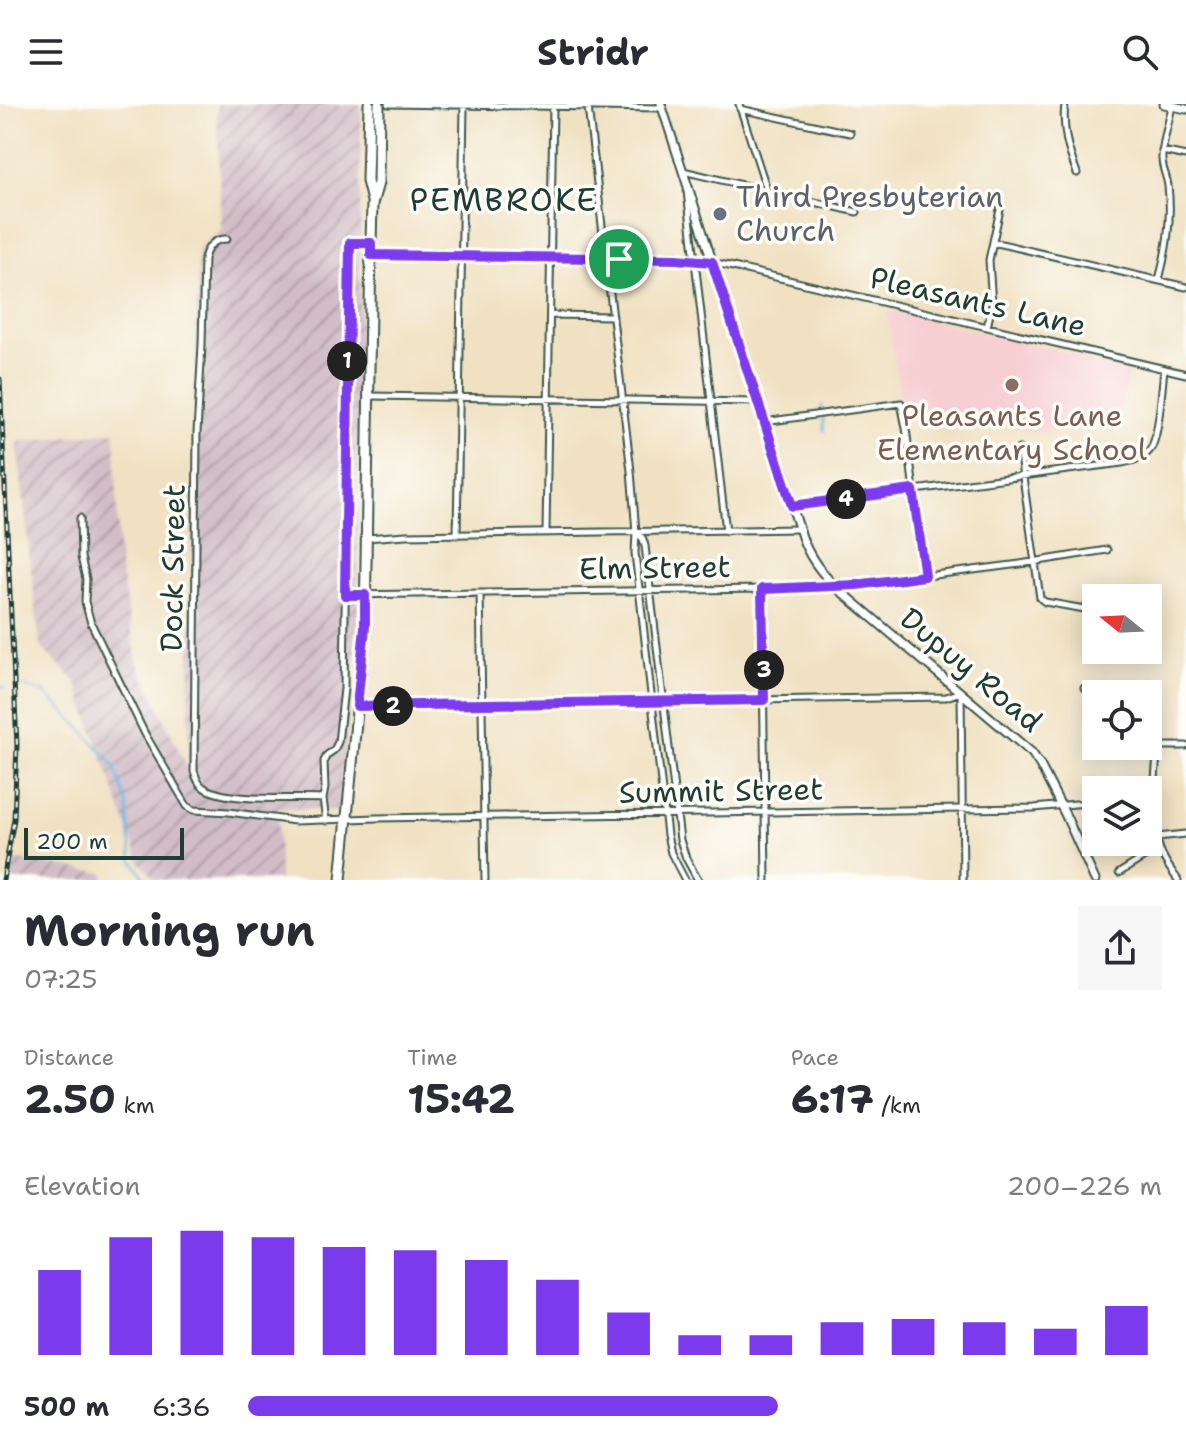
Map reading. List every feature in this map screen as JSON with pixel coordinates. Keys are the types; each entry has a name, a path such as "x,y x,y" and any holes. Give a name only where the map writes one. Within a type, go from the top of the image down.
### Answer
{"main road":[{"path":"341,880 365,627 372,204 367,181 369,104"},
{"path":"372,204 378,183 379,104"}],"street":[{"path":"388,104 661,106"},
{"path":"1065,104 1065,138 1077,173"},
{"path":"457,535 464,105"},
{"path":"1159,280 1168,229 1168,187 1162,151 1168,105 1186,109"},
{"path":"546,533 553,106"},
{"name":"Dupuy Road","path":"661,106 809,555 836,587 1032,753 1061,806 1095,880"},
{"path":"739,106 767,190"},
{"path":"739,106 850,133"},
{"path":"588,107 631,471 635,553 665,814 671,853 685,880"},
{"path":"1162,151 1186,156"},
{"path":"682,171 857,212"},
{"path":"686,182 726,531"},
{"path":"987,327 992,305 989,260 1001,205"},
{"name":"Dock Street","path":"227,239 212,243 204,259 197,433 194,771 202,786 231,795 256,799 323,799"},
{"path":"993,242 1186,287"},
{"path":"326,821 324,761 337,746 343,708 350,243 371,243"},
{"name":"Pleasants Lane","path":"371,255 712,262 1186,374"},
{"path":"550,315 613,316"},
{"path":"792,506 1142,458 1155,439 1164,369"},
{"path":"369,396 758,402"},
{"path":"764,422 901,403 925,576"},
{"path":"1019,449 1040,598 1045,602 1082,609"},
{"name":"Summit Street","path":"80,518 86,609 145,734 188,808 194,810 295,821 326,821 1034,808 1082,804"},
{"path":"366,538 799,529"},
{"path":"636,532 645,546 682,848 698,880"},
{"name":"Elm Street","path":"345,595 836,587 1107,550"},
{"path":"762,589 766,880"},
{"path":"480,593 485,880"},
{"path":"357,706 946,697 961,692 963,880"},
{"path":"1162,746 1186,746"},
{"path":"1162,836 1186,834"},
{"path":"1162,854 1178,880"},
{"path":"1119,873 1146,856"}],"shaded area":[{"path":"217,104 361,104 358,620 339,811 278,807 279,880 156,880 140,863 76,682 40,646 17,442 115,431 119,564 137,662 188,769 198,250 221,230"},
{"name":"Pleasants Lane Elementary School","path":"886,310 1130,367 1119,419 1040,433 901,403"},
{"path":"13,859 105,873 103,880 9,880"}],"waterway":[{"path":"823,417 824,431"},
{"path":"0,686 4,687"},
{"path":"23,686 43,692 114,765 127,804 132,859 146,880"}],"railway":[{"path":"0,379 17,745 14,819 3,880"}],"place":[{"name":"Third Presbyterian Church","path":"720,214"},
{"name":"Pleasants Lane Elementary School","path":"1012,385"}],"district":[{"name":"PEMBROKE","path":"504,200"}],"route":[{"path":"350,243 371,243 371,255 619,259 712,262 792,506 913,490 925,576 856,585 762,589 764,700 357,706 365,595 345,595 350,243"}]}
